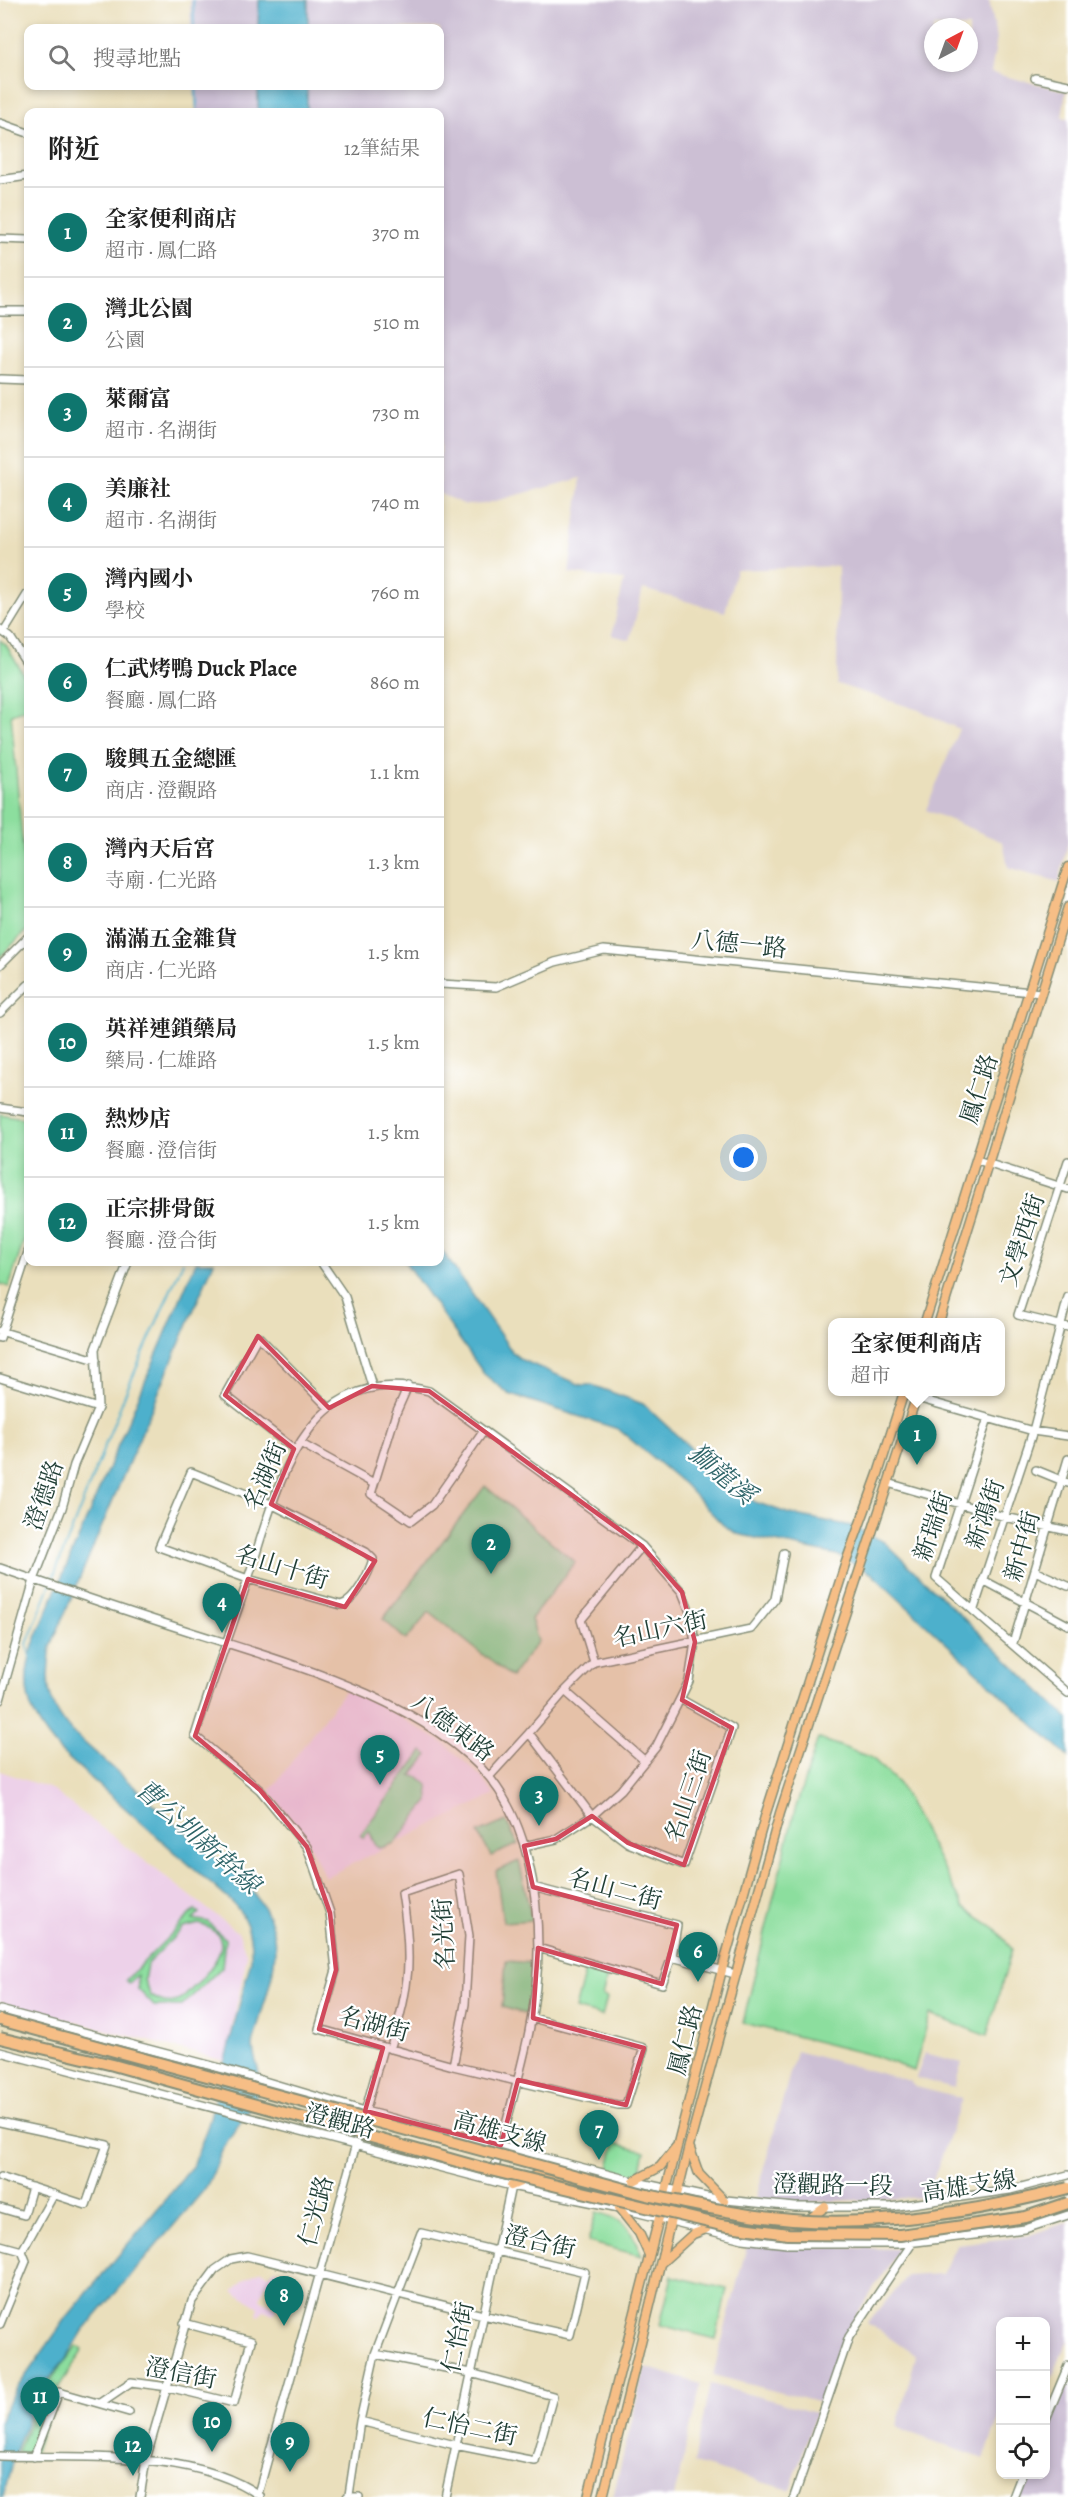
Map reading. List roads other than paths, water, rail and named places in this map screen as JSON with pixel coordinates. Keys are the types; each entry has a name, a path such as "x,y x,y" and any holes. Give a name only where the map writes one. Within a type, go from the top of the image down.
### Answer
{"highway":[{"name":"高雄支線","path":"0,2020 647,2195 723,2210 793,2220 893,2219 1018,2201 1068,2188"},
{"name":"高雄支線","path":"0,2037 112,2065 482,2168 721,2225 788,2234 900,2235 1026,2217 1068,2203"}],"main road":[{"name":"鳳仁路","path":"927,1318 1064,892 1068,867"},
{"name":"鳳仁路","path":"941,1318 1068,907"},
{"name":"鳳仁路","path":"588,2497 722,1970 766,1813 902,1396"},
{"path":"888,1483 916,1396"},
{"name":"鳳仁路","path":"603,2497 680,2192 689,2146 735,1974 780,1814 858,1569 888,1483"},
{"path":"634,2181 660,2167 679,2142"},
{"path":"689,2146 699,2174 724,2200"},
{"path":"511,2186 541,2173 661,2211 676,2206 800,2226 825,2207"},
{"path":"619,2208 639,2233 649,2256"},
{"path":"660,2264 693,2234 706,2229"}],"street":[{"path":"1035,78 1068,85"},
{"path":"0,123 24,132"},
{"path":"0,180 24,177"},
{"path":"0,239 24,240"},
{"path":"0,311 24,311"},
{"path":"0,379 24,381"},
{"path":"24,599 2,631 19,647 24,657"},
{"path":"0,965 24,941"},
{"name":"八德一路","path":"444,984 496,987 555,962 604,950 1041,993"},
{"path":"0,1013 24,989"},
{"path":"0,1108 24,1111"},
{"path":"977,1160 1064,1188"},
{"name":"文學西街","path":"1068,1161 1064,1188 1018,1315 1068,1327"},
{"path":"24,1264 1,1333 96,1360"},
{"path":"0,1378 98,1408 97,1341 126,1266"},
{"path":"324,1266 345,1297 372,1386"},
{"name":"新鴻街","path":"974,1610 1033,1431 1068,1297"},
{"path":"294,1449 225,1395 258,1336 329,1408"},
{"name":"名湖街","path":"524,1846 556,1839 592,1816 621,1790 656,1747 682,1700 689,1681 696,1642 682,1592 642,1546 429,1391 408,1386 372,1386 329,1408 294,1449 271,1504 195,1736 260,1790 306,1848 330,1913 336,1970 319,2029 453,2066 626,2105 644,2048 533,2018"},
{"path":"408,1386 396,1413 371,1494 411,1521 432,1504 483,1432"},
{"path":"923,1396 1033,1431 1068,1436"},
{"name":"澄德路","path":"0,1700 34,1580 62,1508 74,1465 98,1408"},
{"name":"新瑞街","path":"974,1610 936,1578 962,1505 988,1418"},
{"path":"300,1443 374,1484"},
{"name":"新中街","path":"1013,1643 1047,1526 1064,1482 1068,1459"},
{"path":"1036,1470 1064,1482"},
{"name":"名山十街","path":"191,1472 271,1504 366,1552 373,1559 347,1604 340,1605 248,1579 159,1547 191,1472"},
{"path":"888,1483 1005,1517 1068,1531"},
{"name":"名山六街","path":"642,1546 581,1620 594,1662 751,1629 775,1599 784,1553"},
{"name":"八德東路","path":"0,1568 226,1643 382,1700 436,1732 489,1777 509,1806 524,1846 533,1887 538,1948 533,2018 492,2181"},
{"path":"1035,1571 1068,1586"},
{"path":"983,1580 1068,1624"},
{"path":"974,1610 1068,1693"},
{"path":"489,1777 565,1691 594,1662"},
{"path":"0,1668 8,1670"},
{"path":"565,1691 645,1761"},
{"name":"名山三街","path":"592,1816 628,1843 684,1865 732,1728 682,1700"},
{"path":"530,1733 592,1816"},
{"name":"名光街","path":"387,2048 405,2008 410,1954 402,1893 459,1874 469,1936 465,2004 453,2066"},
{"name":"名山二街","path":"533,1887 677,1925 672,1957 663,1984 538,1948"},
{"path":"672,1957 735,1974"},
{"name":"澄觀路","path":"0,2010 224,2069 365,2111 667,2189"},
{"name":"仁光路","path":"260,2496 354,2145 387,2048"},
{"name":"澄觀路","path":"0,2052 511,2186 619,2208 661,2211 671,2221"},
{"path":"0,2122 107,2145 86,2205 0,2177"},
{"name":"澄觀路一段","path":"667,2189 724,2200 795,2207 891,2207 1010,2190 1068,2175"},
{"name":"仁怡街","path":"445,2497 511,2186"},
{"path":"0,2208 24,2215 32,2187"},
{"path":"22,2251 54,2194"},
{"path":"671,2221 744,2239 787,2244 913,2242 1025,2229 1068,2215"},
{"name":"澄合街","path":"140,2497 146,2459 192,2301 207,2279 231,2259 247,2256 483,2317 570,2335 585,2272 421,2233 400,2295"},
{"path":"794,2497 849,2337 913,2242"},
{"path":"0,2245 22,2251"},
{"path":"0,2324 26,2261 22,2251"},
{"path":"359,2497 348,2496 360,2421 375,2354 400,2295"},
{"name":"澄信街","path":"100,2403 131,2382 168,2387 234,2403 251,2340 184,2323"},
{"name":"仁怡二街","path":"360,2421 455,2445 535,2461 553,2396 471,2373 375,2354"},
{"path":"1050,2409 1068,2366"},
{"name":"澄信街","path":"34,2457 59,2392 129,2412"},
{"path":"0,2456 146,2459 195,2467 250,2489 260,2496"},
{"path":"1012,2497 1020,2479"},
{"path":"246,2497 250,2489"}],"water":[{"path":"259,0 308,0 308,24 258,24"},
{"path":"258,90 307,90 307,108 258,108"},
{"name":"獅龍溪","path":"444,1254 513,1353 522,1360 581,1385 592,1385 643,1404 736,1490 755,1502 790,1514 852,1526 884,1542 1068,1718 1068,1757 871,1573 837,1555 737,1534 723,1525 684,1484 618,1429 509,1394 484,1374 408,1266 444,1266"},
{"path":"194,1266 212,1266 51,1646 48,1681 56,1710 71,1731 248,1887 263,1906 271,1924 275,1943 271,1980 253,2045 259,2081 250,2107 225,2145 204,2190 83,2331 66,2359 38,2392 14,2456 3,2497 0,2497 0,2422 10,2398 67,2317 193,2166 208,2125 251,1960 249,1931 235,1905 59,1750 39,1724 33,1712 27,1686 27,1672 35,1640"}],"waterway":[{"path":"193,0 194,24"},
{"path":"196,90 197,108"},
{"name":"曹公圳新幹線","path":"30,1657 27,1644 126,1392 181,1266"}],"place":[{"name":"全家便利商店","path":"917,1465"},
{"name":"灣北公園","path":"491,1574"},
{"name":"美廉社","path":"222,1633"},
{"name":"灣內國小","path":"380,1785"},
{"name":"萊爾富","path":"539,1826"},
{"name":"仁武烤鴨 Duck Place","path":"698,1982"},
{"name":"駿興五金總匯","path":"599,2160"},
{"name":"灣內天后宮","path":"284,2326"},
{"name":"熱炒店","path":"40,2427"},
{"name":"英祥連鎖藥局","path":"212,2452"},
{"name":"滿滿五金雜貨","path":"290,2472"},
{"name":"正宗排骨飯","path":"133,2476"}]}
